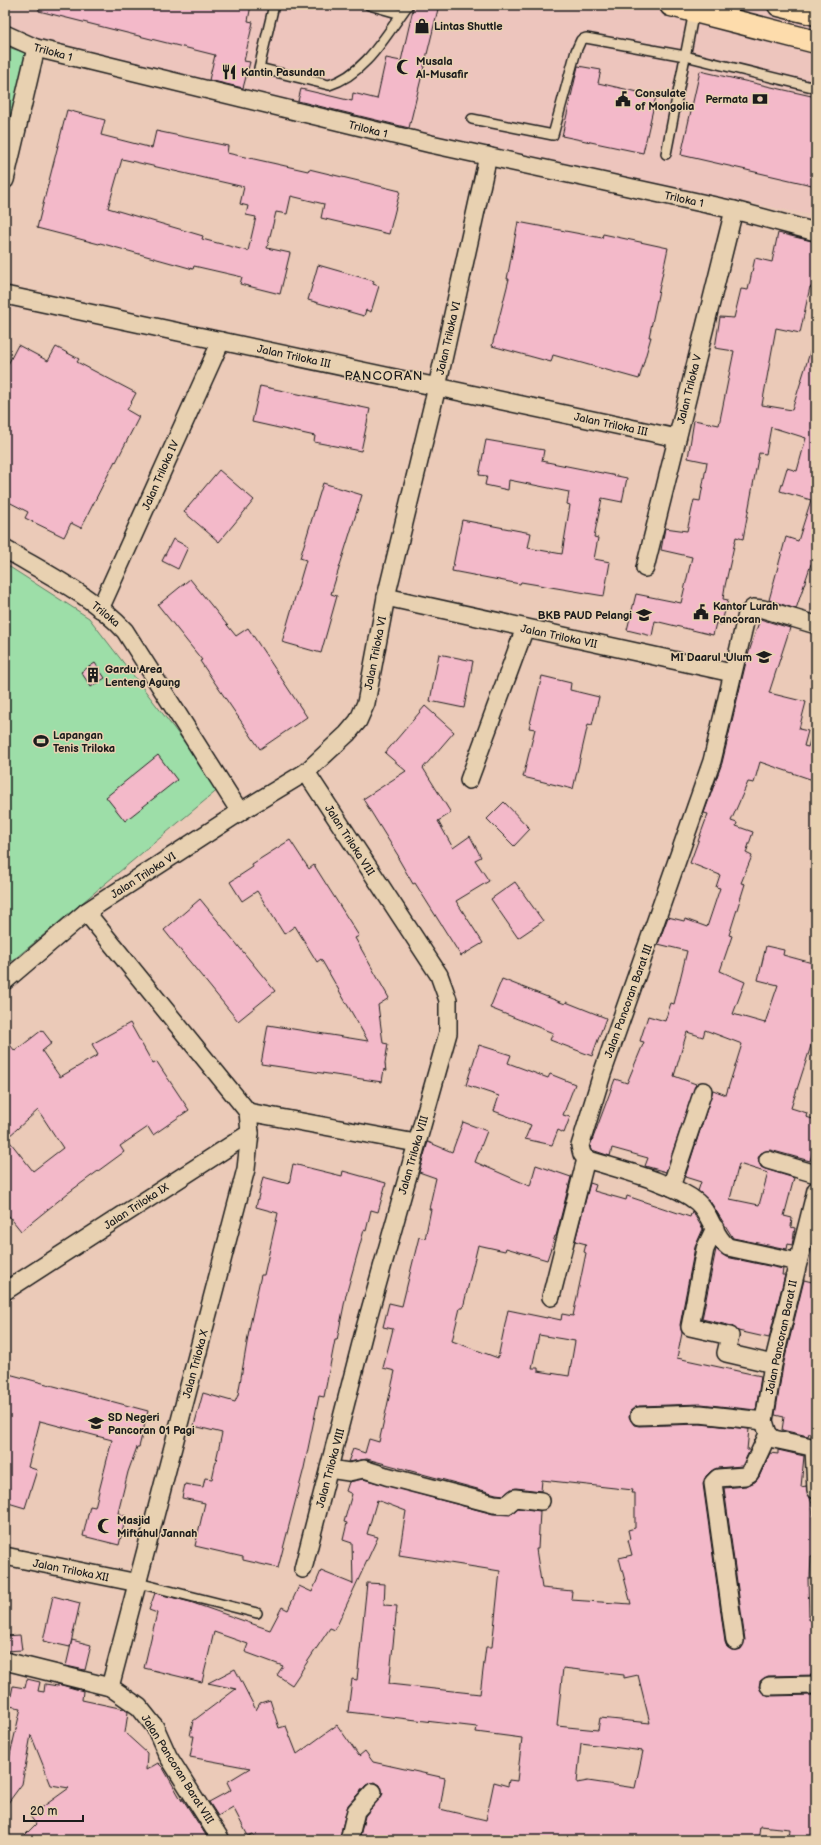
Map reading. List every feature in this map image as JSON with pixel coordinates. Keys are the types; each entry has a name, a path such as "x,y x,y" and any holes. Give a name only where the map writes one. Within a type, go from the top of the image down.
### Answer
{"main road":[{"path":"671,5 693,19 816,42"},
{"path":"779,5 816,14"}],"street":[{"name":"Triloka 1","path":"5,34 36,48 431,144 734,210 816,232"},
{"path":"5,180 36,48"},
{"name":"Jalan Triloka VI","path":"5,981 86,912 240,812 306,772 347,734 358,721 366,703 386,597 437,387 488,156"},
{"name":"Jalan Triloka V","path":"645,568 734,210"},
{"name":"Jalan Triloka III","path":"5,295 677,438"},
{"name":"Jalan Triloka IV","path":"100,608 221,341"},
{"name":"Triloka","path":"5,549 77,592 115,620 125,631 240,812"},
{"name":"Jalan Triloka VII","path":"386,597 732,673"},
{"name":"Jalan Pancoran Barat III","path":"586,1158 582,1154 580,1146 602,1074 712,761 747,614 753,608 763,609 816,625"},
{"path":"469,780 525,628"},
{"name":"Jalan Triloka VIII","path":"303,1569 416,1143 448,1033 448,1000 439,975 306,772"},
{"path":"86,912 248,1112 250,1133"},
{"path":"671,1187 703,1091"},
{"path":"248,1112 416,1143"},
{"name":"Jalan Triloka IX","path":"5,1291 250,1133"},
{"name":"Jalan Triloka X","path":"110,1687 246,1169 250,1133"},
{"path":"551,1297 586,1158 671,1187 697,1203 706,1213 715,1228 719,1240 728,1247 798,1262"},
{"path":"768,1160 816,1174"},
{"name":"Jalan Pancoran Barat II","path":"735,1641 713,1483 718,1478 745,1476 750,1473 766,1428 773,1364 816,1190"},
{"path":"715,1228 705,1249 690,1327 730,1336 726,1353 773,1364"},
{"path":"639,1416 700,1414 766,1428 774,1438 815,1448 816,1490"},
{"path":"329,1469 349,1472 364,1469 494,1504 507,1505 515,1498 541,1501"},
{"name":"Jalan Triloka XII","path":"5,1556 138,1583"},
{"path":"5,1661 110,1687"},
{"path":"768,1686 816,1685"},
{"name":"Jalan Pancoran Barat VIII","path":"110,1687 139,1707 155,1727 168,1756 221,1840"},
{"path":"349,1840 356,1811 373,1792"}],"lane":[{"path":"274,5 259,68 329,85 356,71 379,45 408,5"},
{"path":"369,5 401,14"},
{"path":"666,154 693,19"},
{"path":"472,119 553,135 576,51 583,38 685,56 816,88"},
{"path":"138,1583 257,1613"}],"shaded area":[{"path":"5,5 816,5 816,216 404,134 5,32"}],"green space":[{"path":"5,46 26,53 5,203"},
{"path":"5,564 89,618 220,788 5,967"}],"building":[{"path":"39,5 251,5 248,21 253,22 244,61 250,62 243,88 209,80 215,55 39,11"},
{"path":"414,5 439,5 409,128 298,101 301,89 352,101 353,93 377,99 386,58 401,61"},
{"path":"578,66 601,70 598,83 656,96 643,153 562,136"},
{"path":"700,71 816,97 816,186 681,155"},
{"path":"67,110 105,120 101,135 152,148 156,131 228,146 227,153 308,171 309,169 400,191 389,234 321,218 324,204 291,196 287,214 276,212 267,248 290,253 280,294 240,284 242,277 194,266 193,269 100,243 99,244 37,228","holes":["122,159 244,187 240,204 248,206 246,215 256,217 248,251 202,239 203,236 108,208"]},
{"path":"518,222 602,238 603,234 668,248 649,337 651,337 639,379 553,355 551,362 492,346 509,279 507,279"},
{"path":"778,233 816,242 816,276 813,288 810,287 800,333 776,328 762,405 792,410 812,346 816,347 816,565 811,564 796,609 769,600 786,537 798,541 811,500 780,491 787,468 797,471 806,438 771,427 766,454 759,453 743,539 736,537 723,599 728,600 721,625 716,623 713,635 655,621 652,636 627,630 636,594 681,603 692,557 661,550 665,528 687,531 694,500 700,501 707,462 688,458 694,420 719,425 734,351 715,348 720,317 734,318 741,289 748,290 755,258 772,262"},
{"path":"318,265 374,281 373,284 379,286 371,312 366,310 364,316 308,300"},
{"path":"18,345 48,361 56,347 79,359 77,362 136,393 127,410 139,417 81,528 71,523 64,537 25,518 28,512 5,500 5,370"},
{"path":"260,386 370,409 361,451 314,442 315,436 252,422"},
{"path":"486,440 544,450 542,461 627,478 622,502 602,498 594,537 598,538 594,559 610,562 604,596 521,582 520,584 452,571 462,520 531,533 528,548 562,554 570,505 567,504 569,492 509,480 508,490 485,485 487,476 479,475"},
{"path":"219,470 254,500 219,542 184,512"},
{"path":"323,483 362,495 331,594 337,596 321,653 282,642 306,560 300,558"},
{"path":"173,539 188,547 178,569 162,561"},
{"path":"190,579 236,636 248,628 307,717 260,749 200,661 202,660 158,605"},
{"path":"760,619 790,628 769,693 806,702 799,729 808,731 804,746 808,747 812,734 816,734 816,781 760,762 754,783 748,782 731,821 737,823 736,826 753,832 746,853 752,856 741,883 745,884 729,935 732,936 720,971 745,982 733,1014 765,1023 778,985 758,980 766,946 784,950 783,955 816,964 816,1030 791,1108 807,1113 806,1117 816,1120 816,1141 810,1161 770,1150 761,1153 758,1158 761,1167 794,1178 784,1216 792,1218 791,1227 795,1228 792,1245 788,1244 787,1249 733,1238 710,1201 698,1191 701,1182 685,1177 713,1090 726,1095 742,1044 705,1030 703,1037 687,1032 674,1076 696,1084 666,1172 645,1166 648,1158 612,1148 610,1156 592,1150 590,1146 615,1079 627,1083 644,1042 640,1041 648,1016 665,1021 671,1003 674,1004 687,951 658,944 668,917 684,921 685,919 707,927 720,888 716,887 720,875 690,863 708,814 704,813 722,763 747,658","holes":["739,1164 768,1173 759,1205 730,1199"]},
{"path":"439,654 473,661 464,708 430,701"},
{"name":"Gardu Area Lenteng Agung","path":"95,663 105,678 91,687 81,672"},
{"path":"542,676 571,683 570,690 599,697 592,725 588,724 573,789 523,777 535,729 529,728"},
{"path":"425,706 454,732 423,768 451,813 438,821 453,848 470,836 481,857 475,860 489,881 456,901 483,943 461,956 415,883 413,884 398,858 399,857 363,799 406,771 385,753"},
{"path":"158,755 177,780 125,821 106,797"},
{"path":"504,802 530,829 514,846 487,819"},
{"path":"290,840 309,869 314,865 359,936 355,938 389,998 378,1005 383,1043 388,1044 385,1063 386,1072 384,1069 382,1082 261,1064 268,1025 368,1041 321,959 317,962 295,926 284,934 257,891 242,901 230,882 253,867 252,864"},
{"path":"515,882 543,921 518,938 491,899"},
{"path":"200,899 275,991 238,1021 164,930"},
{"path":"502,979 565,1004 566,1002 606,1018 592,1056 550,1040 553,1033 490,1008"},
{"path":"130,1023 153,1064 157,1062 189,1110 153,1135 148,1127 120,1146 124,1152 68,1193 21,1231 5,1211 5,1039 15,1051 42,1030 52,1043 42,1051 60,1077 98,1055 92,1044","holes":["38,1110 63,1148 33,1171 7,1138"]},
{"path":"479,1045 511,1055 508,1063 548,1078 550,1074 575,1084 563,1115 570,1117 564,1133 558,1130 552,1145 525,1139 531,1125 494,1111 499,1096 466,1085"},
{"path":"463,1122 487,1131 475,1162 530,1186 536,1165 571,1177 556,1236 547,1260 506,1248 505,1251 478,1245 463,1308 460,1308 452,1341 498,1358 508,1310 561,1320 562,1314 573,1316 586,1253 584,1252 586,1244 575,1241 590,1183 596,1185 594,1191 626,1200 627,1196 690,1217 692,1211 703,1229 695,1247 680,1325 682,1333 677,1358 761,1376 756,1410 701,1404 639,1406 630,1411 629,1417 634,1425 639,1426 700,1424 749,1429 747,1450 750,1450 742,1466 717,1468 706,1476 703,1484 725,1642 727,1647 732,1650 741,1649 745,1640 724,1488 746,1486 755,1482 759,1477 770,1453 778,1454 778,1450 804,1456 801,1487 806,1486 812,1504 813,1520 814,1556 811,1556 810,1578 808,1578 809,1620 816,1619 816,1636 814,1636 816,1675 768,1676 760,1681 759,1687 761,1691 769,1696 813,1695 816,1743 814,1840 789,1840 790,1829 760,1826 758,1840 359,1840 365,1816 383,1794 380,1785 375,1782 366,1785 348,1805 339,1840 257,1840 253,1834 248,1836 233,1807 218,1816 209,1802 231,1790 227,1782 250,1768 190,1757 194,1736 190,1736 193,1721 236,1689 208,1683 235,1669 256,1710 260,1703 270,1700 279,1728 286,1726 297,1754 337,1725 359,1756 365,1751 373,1762 445,1778 440,1809 486,1820 494,1782 508,1786 509,1780 517,1781 522,1738 476,1732 477,1727 348,1712 352,1679 357,1680 367,1583 385,1584 384,1605 397,1606 389,1684 480,1694 486,1647 492,1647 500,1571 399,1555 406,1511 377,1500 367,1534 378,1537 335,1630 330,1628 292,1685 277,1675 283,1666 245,1652 248,1644 214,1632 202,1682 144,1668 157,1613 149,1610 155,1593 190,1602 270,1630 282,1607 288,1610 299,1586 312,1592 321,1571 353,1584 352,1543 343,1540 347,1523 344,1522 352,1494 346,1491 349,1482 363,1479 493,1514 510,1515 518,1508 540,1511 538,1549 536,1549 542,1588 572,1591 571,1600 631,1604 619,1558 632,1555 628,1540 630,1539 628,1530 635,1528 635,1493 632,1493 633,1490 542,1480 541,1491 516,1488 504,1495 367,1459 348,1462 353,1449 365,1453 369,1439 379,1442 395,1371 383,1368 393,1329 383,1327 389,1303 402,1306 419,1237 425,1239 431,1209 429,1209 436,1178 419,1172 428,1142 452,1152","holes":["539,1335 575,1341 569,1376 538,1371 538,1368 532,1368","563,1668 624,1675 624,1678 638,1675 650,1723 600,1718 598,1730 557,1726","581,1743 643,1751 635,1788 588,1781 577,1783"]},
{"path":"293,1164 342,1176 343,1171 386,1183 378,1212 371,1210 366,1231 364,1230 346,1295 337,1340 335,1340 324,1397 319,1396 304,1468 278,1568 243,1560 243,1557 195,1546 205,1503 182,1498 185,1484 203,1487 205,1478 212,1479 222,1433 194,1426 203,1393 235,1402 238,1395 250,1325 261,1275 264,1275 278,1213 256,1207 263,1177 289,1184"},
{"path":"716,1249 726,1257 783,1269 782,1275 785,1275 769,1338 738,1331 732,1326 702,1319"},
{"path":"804,1280 816,1283 816,1434 809,1433 808,1436 782,1430 784,1417 775,1415 783,1366"},
{"name":"SD Negeri Pancoran 01 Pagi","path":"5,1373 148,1411 139,1447 137,1447 128,1472 118,1513 126,1516 119,1545 83,1536 90,1506 95,1507 112,1440 40,1421 28,1467 37,1470 25,1508 5,1502"},
{"path":"53,1596 80,1603 70,1647 43,1641"},
{"path":"20,1635 22,1650 5,1651 5,1636"},
{"path":"72,1640 91,1645 85,1670 66,1666"},
{"path":"27,1679 40,1682 38,1691 44,1692 45,1684 58,1686 58,1684 83,1691 82,1700 124,1709 128,1712 125,1733 147,1753 146,1770 158,1763 163,1768 182,1801 182,1798 209,1840 20,1840 36,1824 30,1816 69,1788 51,1785 31,1735 22,1784 5,1807 5,1758 9,1759 21,1708 9,1706 13,1686 25,1688"}],"place":[{"name":"Lintas Shuttle","path":"422,26"},
{"name":"Musala Al-Musafir","path":"404,67"},
{"name":"Kantin Pasundan","path":"229,72"},
{"name":"Consulate of Mongolia","path":"623,99"},
{"name":"Permata","path":"760,99"},
{"name":"Kantor Lurah Pancoran","path":"701,612"},
{"name":"BKB PAUD Pelangi","path":"644,615"},
{"name":"MI Daarul 'Ulum","path":"764,657"},
{"name":"Gardu Area Lenteng Agung","path":"93,675"},
{"name":"Lapangan Tenis Triloka","path":"41,741"},
{"name":"SD Negeri Pancoran 01 Pagi","path":"96,1423"},
{"name":"Masjid Miftahul Jannah","path":"105,1526"}],"district":[{"name":"PANCORAN","path":"384,375"}]}
